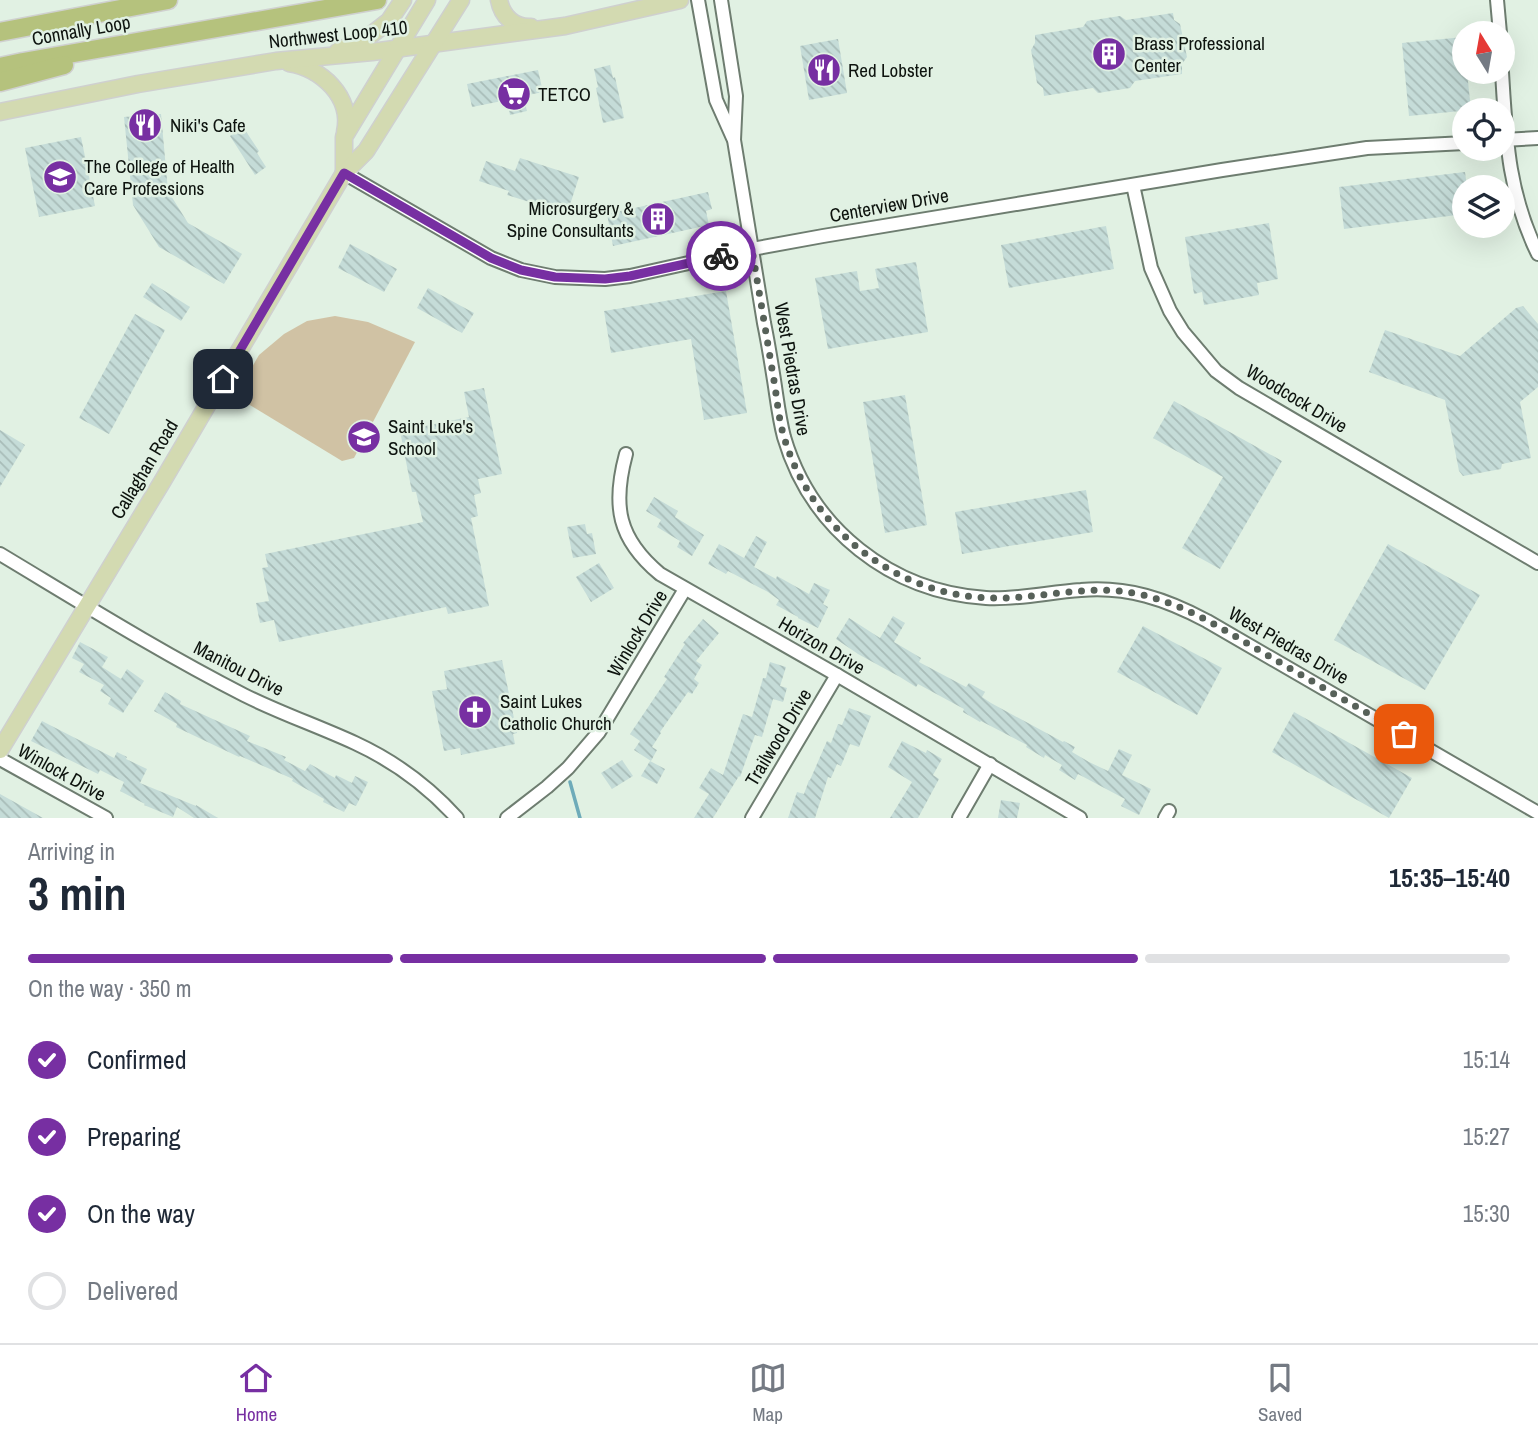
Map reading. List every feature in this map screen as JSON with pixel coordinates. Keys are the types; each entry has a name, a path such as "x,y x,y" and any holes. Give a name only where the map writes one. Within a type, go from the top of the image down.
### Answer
{"highway":[{"name":"Connally Loop","path":"0,32 168,0"},
{"name":"Connally Loop","path":"0,67 377,0"},
{"path":"0,82 178,34"}],"main road":[{"path":"327,56 367,38 389,21 403,0"},
{"path":"344,137 427,0"},
{"name":"Callaghan Road","path":"0,750 344,173 366,151 461,0"},
{"path":"499,0 501,9 516,25 565,26"},
{"name":"Northwest Loop 410","path":"0,113 138,84 276,61 432,45 565,26 680,0"},
{"path":"276,61 302,65 329,83 338,94 345,107 347,121 344,173"}],"street":[{"name":"West Piedras Drive","path":"698,0 716,100 734,140"},
{"name":"West Piedras Drive","path":"721,0 736,96 734,140 779,416 793,462 815,502 847,540 865,555 903,578 925,587 973,597 1021,598 1094,589 1136,593 1164,600 1207,621 1538,813"},
{"path":"1497,0 1499,21"},
{"path":"1515,139 1538,138"},
{"name":"Centerview Drive","path":"344,173 491,258 521,270 555,277 593,279 630,276 752,250 954,213 1367,148 1452,143"},
{"path":"1508,161 1518,206 1538,254"},
{"name":"Woodcock Drive","path":"1133,185 1151,268 1160,291 1179,326 1216,371 1239,388 1538,562"},
{"name":"Horizon Drive","path":"626,454 619,478 618,498 624,528 634,547 660,574 1080,818"},
{"name":"Manitou Drive","path":"0,554 197,671 248,697 357,744 388,761 444,803 457,818"},
{"name":"Winlock Drive","path":"507,818 547,788 599,732 685,589"},
{"name":"Trailwood Drive","path":"752,818 836,675"},
{"name":"Winlock Drive","path":"0,759 106,818"},
{"path":"959,818 990,764"}],"shaded area":[{"path":"335,316 368,322 415,342 354,458 342,461 235,396 259,355 284,334 307,321"}],"building":[{"name":"Brass Professional Center","path":"1173,13 1174,20 1180,24 1187,57 1182,64 1182,74 1135,81 1130,88 1098,93 1093,88 1044,96 1043,88 1037,83 1031,50 1035,35 1083,27 1087,21 1120,16 1126,20"},
{"path":"1452,38 1452,84 1468,84 1470,98 1452,98 1452,112 1409,116 1402,43"},
{"name":"Red Lobster","path":"838,39 847,93 809,100 800,46"},
{"path":"610,65 624,118 603,123 594,69"},
{"path":"538,70 543,92 523,96 527,111 510,115 507,100 472,107 467,84"},
{"path":"161,114 168,191 188,223 242,254 224,284 159,247 133,205 124,117"},
{"path":"243,127 266,167 255,175 230,136"},
{"name":"The College of Health Care Professions","path":"81,137 95,206 39,217 25,148"},
{"path":"520,158 579,177 567,214 507,195 509,191 479,181 486,161 515,171"},
{"path":"1465,172 1465,175 1452,175 1452,216 1344,229 1339,187"},
{"name":"Microsurgery & Spine Consultants","path":"708,192 712,209 706,211 709,225 613,246 607,214"},
{"path":"1269,223 1278,279 1257,283 1259,295 1204,305 1202,292 1194,294 1185,237"},
{"path":"1106,226 1114,269 1009,288 1001,245"},
{"path":"350,244 397,269 384,292 338,268"},
{"path":"916,262 928,332 828,349 815,278 857,271 860,291 879,288 875,269"},
{"path":"152,283 190,307 181,321 143,297"},
{"path":"428,288 474,313 462,333 417,308"},
{"path":"726,291 747,413 704,420 691,339 611,353 604,311"},
{"path":"1523,306 1538,324 1538,387 1520,402 1531,458 1502,464 1501,469 1463,476 1459,471 1445,400 1369,372 1385,330 1460,356 1516,308"},
{"path":"135,314 165,330 109,434 79,418"},
{"path":"484,388 502,474 478,479 481,493 474,495 478,516 471,518 489,606 448,614 446,607 279,642 274,620 260,623 256,603 269,601 262,568 268,567 265,554 423,522 416,492 412,492 400,431 469,417 464,392"},
{"path":"905,395 927,525 885,533 863,402"},
{"path":"1174,401 1282,461 1220,569 1182,548 1223,477 1153,438"},
{"path":"0,430 25,445 0,487"},
{"path":"1086,490 1093,532 962,554 955,512"},
{"path":"654,497 678,511 675,517 704,535 692,556 677,547 680,541 657,527 661,520 646,511"},
{"path":"585,524 587,534 592,533 596,554 573,558 567,527"},
{"path":"756,536 767,542 754,567 809,594 814,583 830,590 823,604 828,607 818,628 776,605 779,600 768,592 728,571 726,574 708,564 719,544 744,558"},
{"path":"1388,544 1480,595 1425,690 1334,640"},
{"path":"599,563 614,588 591,602 576,577"},
{"path":"893,616 905,623 894,642 921,658 919,662 966,687 969,683 985,692 982,697 1075,747 1072,752 1089,762 1108,771 1119,749 1132,755 1122,775 1151,789 1139,815 1121,806 1125,799 1078,774 1075,780 1059,770 1062,765 1045,755 1044,758 1026,747 1027,745 980,722 963,712 964,709 918,684 916,687 836,639 849,618 880,638"},
{"path":"703,619 719,633 696,661 702,665 694,679 699,683 692,694 688,692 660,732 652,747 657,750 651,761 634,750 640,741 630,734 667,679 664,677 685,644 683,643"},
{"path":"1143,626 1222,668 1197,715 1117,672"},
{"path":"80,642 108,657 102,667 121,679 127,669 144,681 123,713 108,704 111,698 100,691 104,685 79,672 84,664 72,658"},
{"name":"Saint Lukes Catholic Church","path":"502,660 517,733 513,734 515,744 461,755 460,748 444,751 432,691 447,689 444,671"},
{"path":"770,662 786,667 780,686 787,688 783,702 773,699 762,737 755,735 740,777 713,818 694,818 709,794 699,788 711,768 723,775 743,714 752,717"},
{"path":"165,692 181,701 180,704 250,736 247,741 286,757 284,760 305,771 310,764 335,778 336,775 352,783 355,776 368,782 356,806 349,803 344,812 323,802 324,799 292,781 293,779 176,727 177,724 154,711"},
{"path":"849,708 871,716 859,747 850,744 841,766 837,764 831,778 828,777 815,818 788,818 797,792 804,794 827,741 831,743 838,724 842,725"},
{"path":"1294,712 1412,778 1389,818 1272,752"},
{"path":"42,721 114,758 117,752 127,757 126,759 147,769 140,783 196,805 218,818 194,818 177,807 173,817 144,805 120,791 124,782 100,770 98,774 31,741"},
{"path":"902,741 942,759 933,775 939,779 918,818 890,818 912,782 888,767"},
{"path":"622,760 633,776 612,789 601,773"},
{"path":"650,761 665,769 657,784 641,776"},
{"path":"0,794 43,818 0,818"},
{"path":"1001,800 1020,803 1017,818 998,818"}],"waterway":[{"path":"570,782 580,818"}],"way so far":[{"path":"721,256 752,250 779,416 793,462 803,483 832,524 865,555 903,578 925,587 973,597 1021,598 1094,589 1136,593 1164,600 1207,621 1404,734"}],"place":[{"name":"Brass Professional Center","path":"1109,54"},
{"name":"Red Lobster","path":"824,70"},
{"name":"TETCO","path":"514,94"},
{"name":"Niki's Cafe","path":"145,125"},
{"name":"The College of Health Care Professions","path":"60,177"},
{"name":"Microsurgery & Spine Consultants","path":"658,219"},
{"name":"Saint Luke's School","path":"364,437"},
{"name":"Saint Lukes Catholic Church","path":"475,712"}],"route":[{"path":"223,379 344,173 491,258 521,270 555,277 605,279 721,256"}]}
